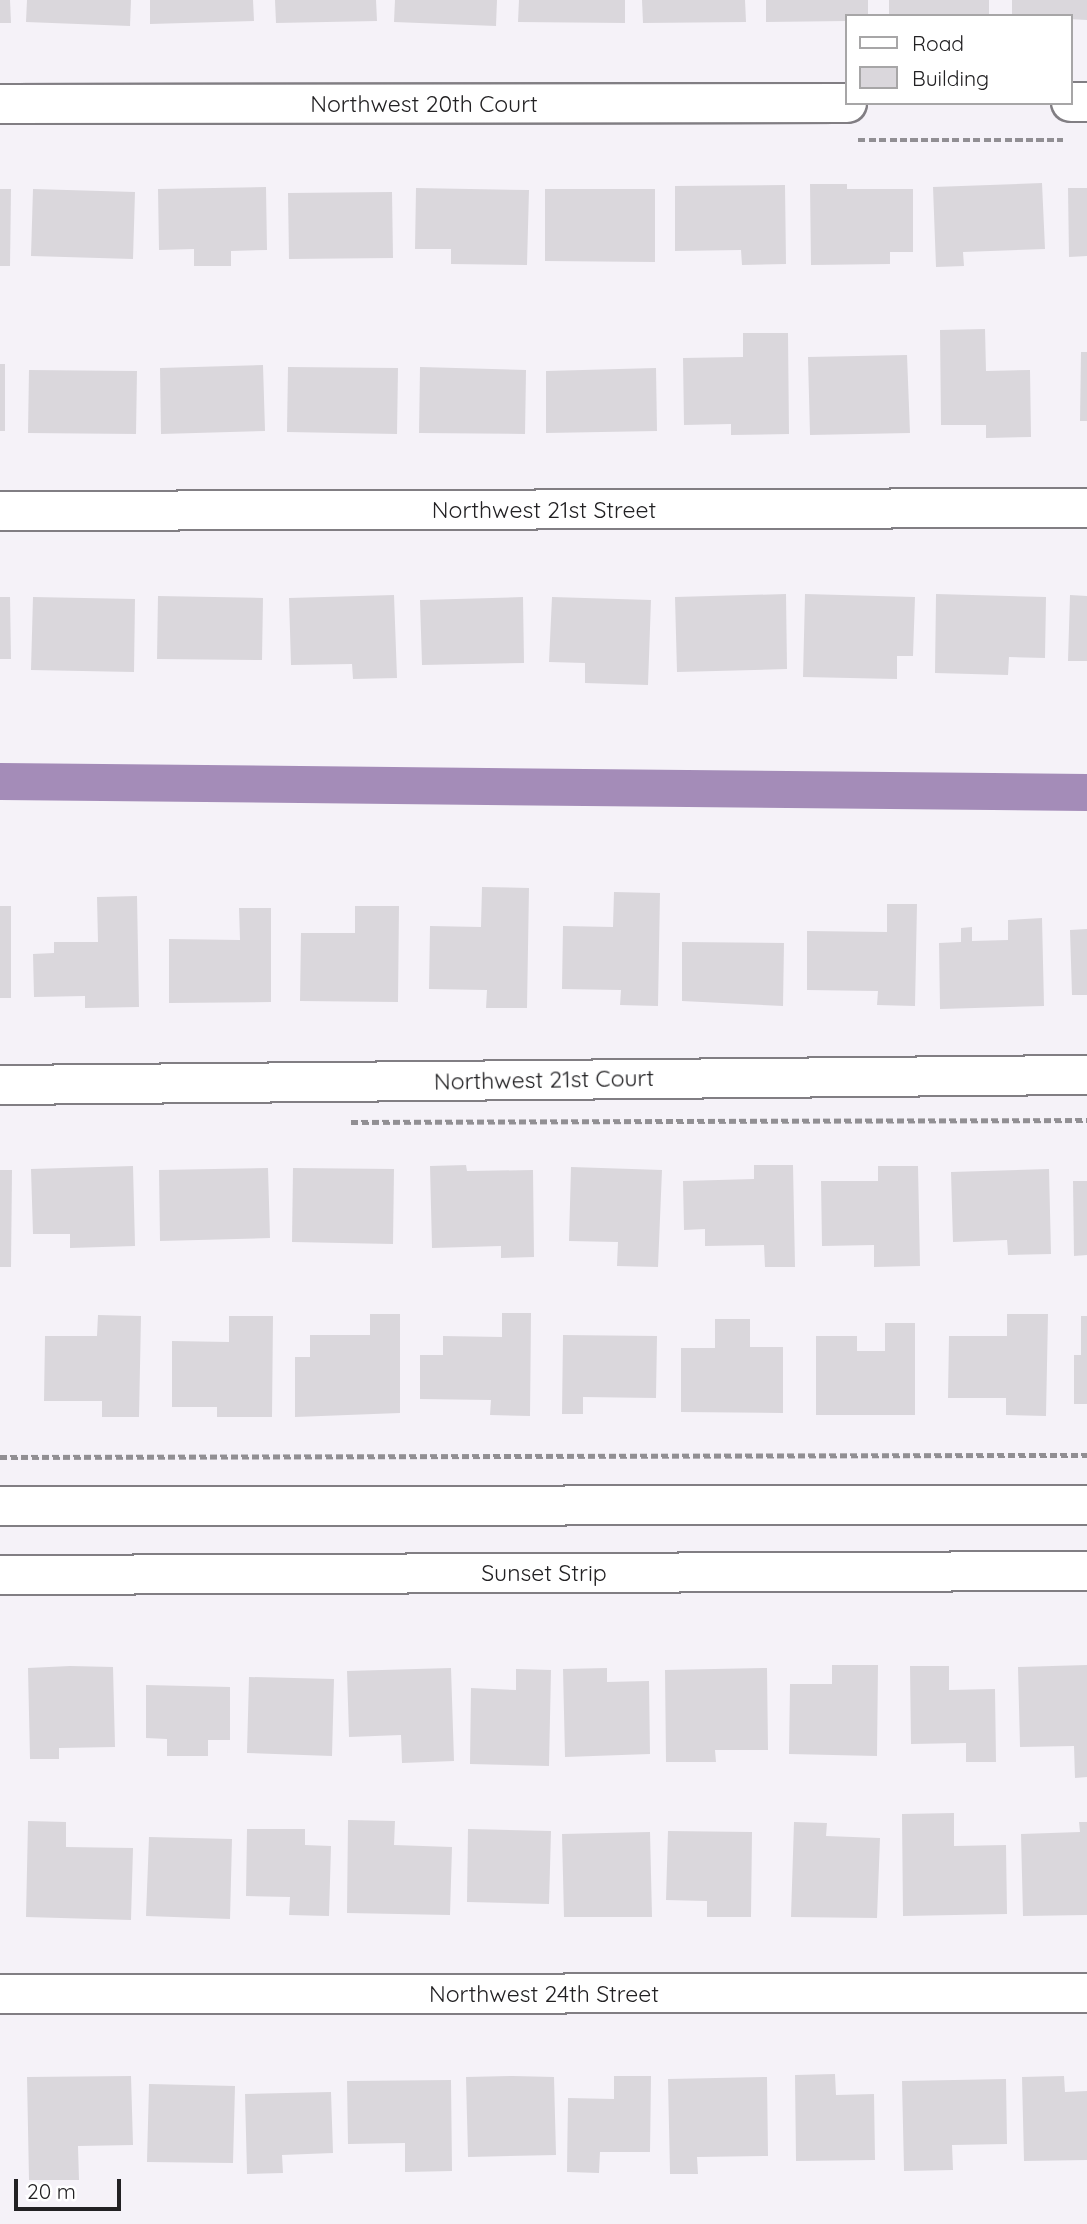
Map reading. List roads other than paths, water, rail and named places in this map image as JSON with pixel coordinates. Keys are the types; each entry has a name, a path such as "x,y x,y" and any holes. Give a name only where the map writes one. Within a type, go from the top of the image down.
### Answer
{"street":[{"name":"Northwest 20th Court","path":"0,104 846,103"},
{"name":"Northwest 21st Street","path":"0,511 1087,508"},
{"name":"Northwest 21st Court","path":"0,1084 1087,1075"},
{"path":"0,1506 1087,1505"},
{"name":"Sunset Strip","path":"0,1575 1087,1571"},
{"name":"Northwest 24th Street","path":"0,1994 1087,1993"}],"waterway":[{"path":"0,781 1087,792"}]}
